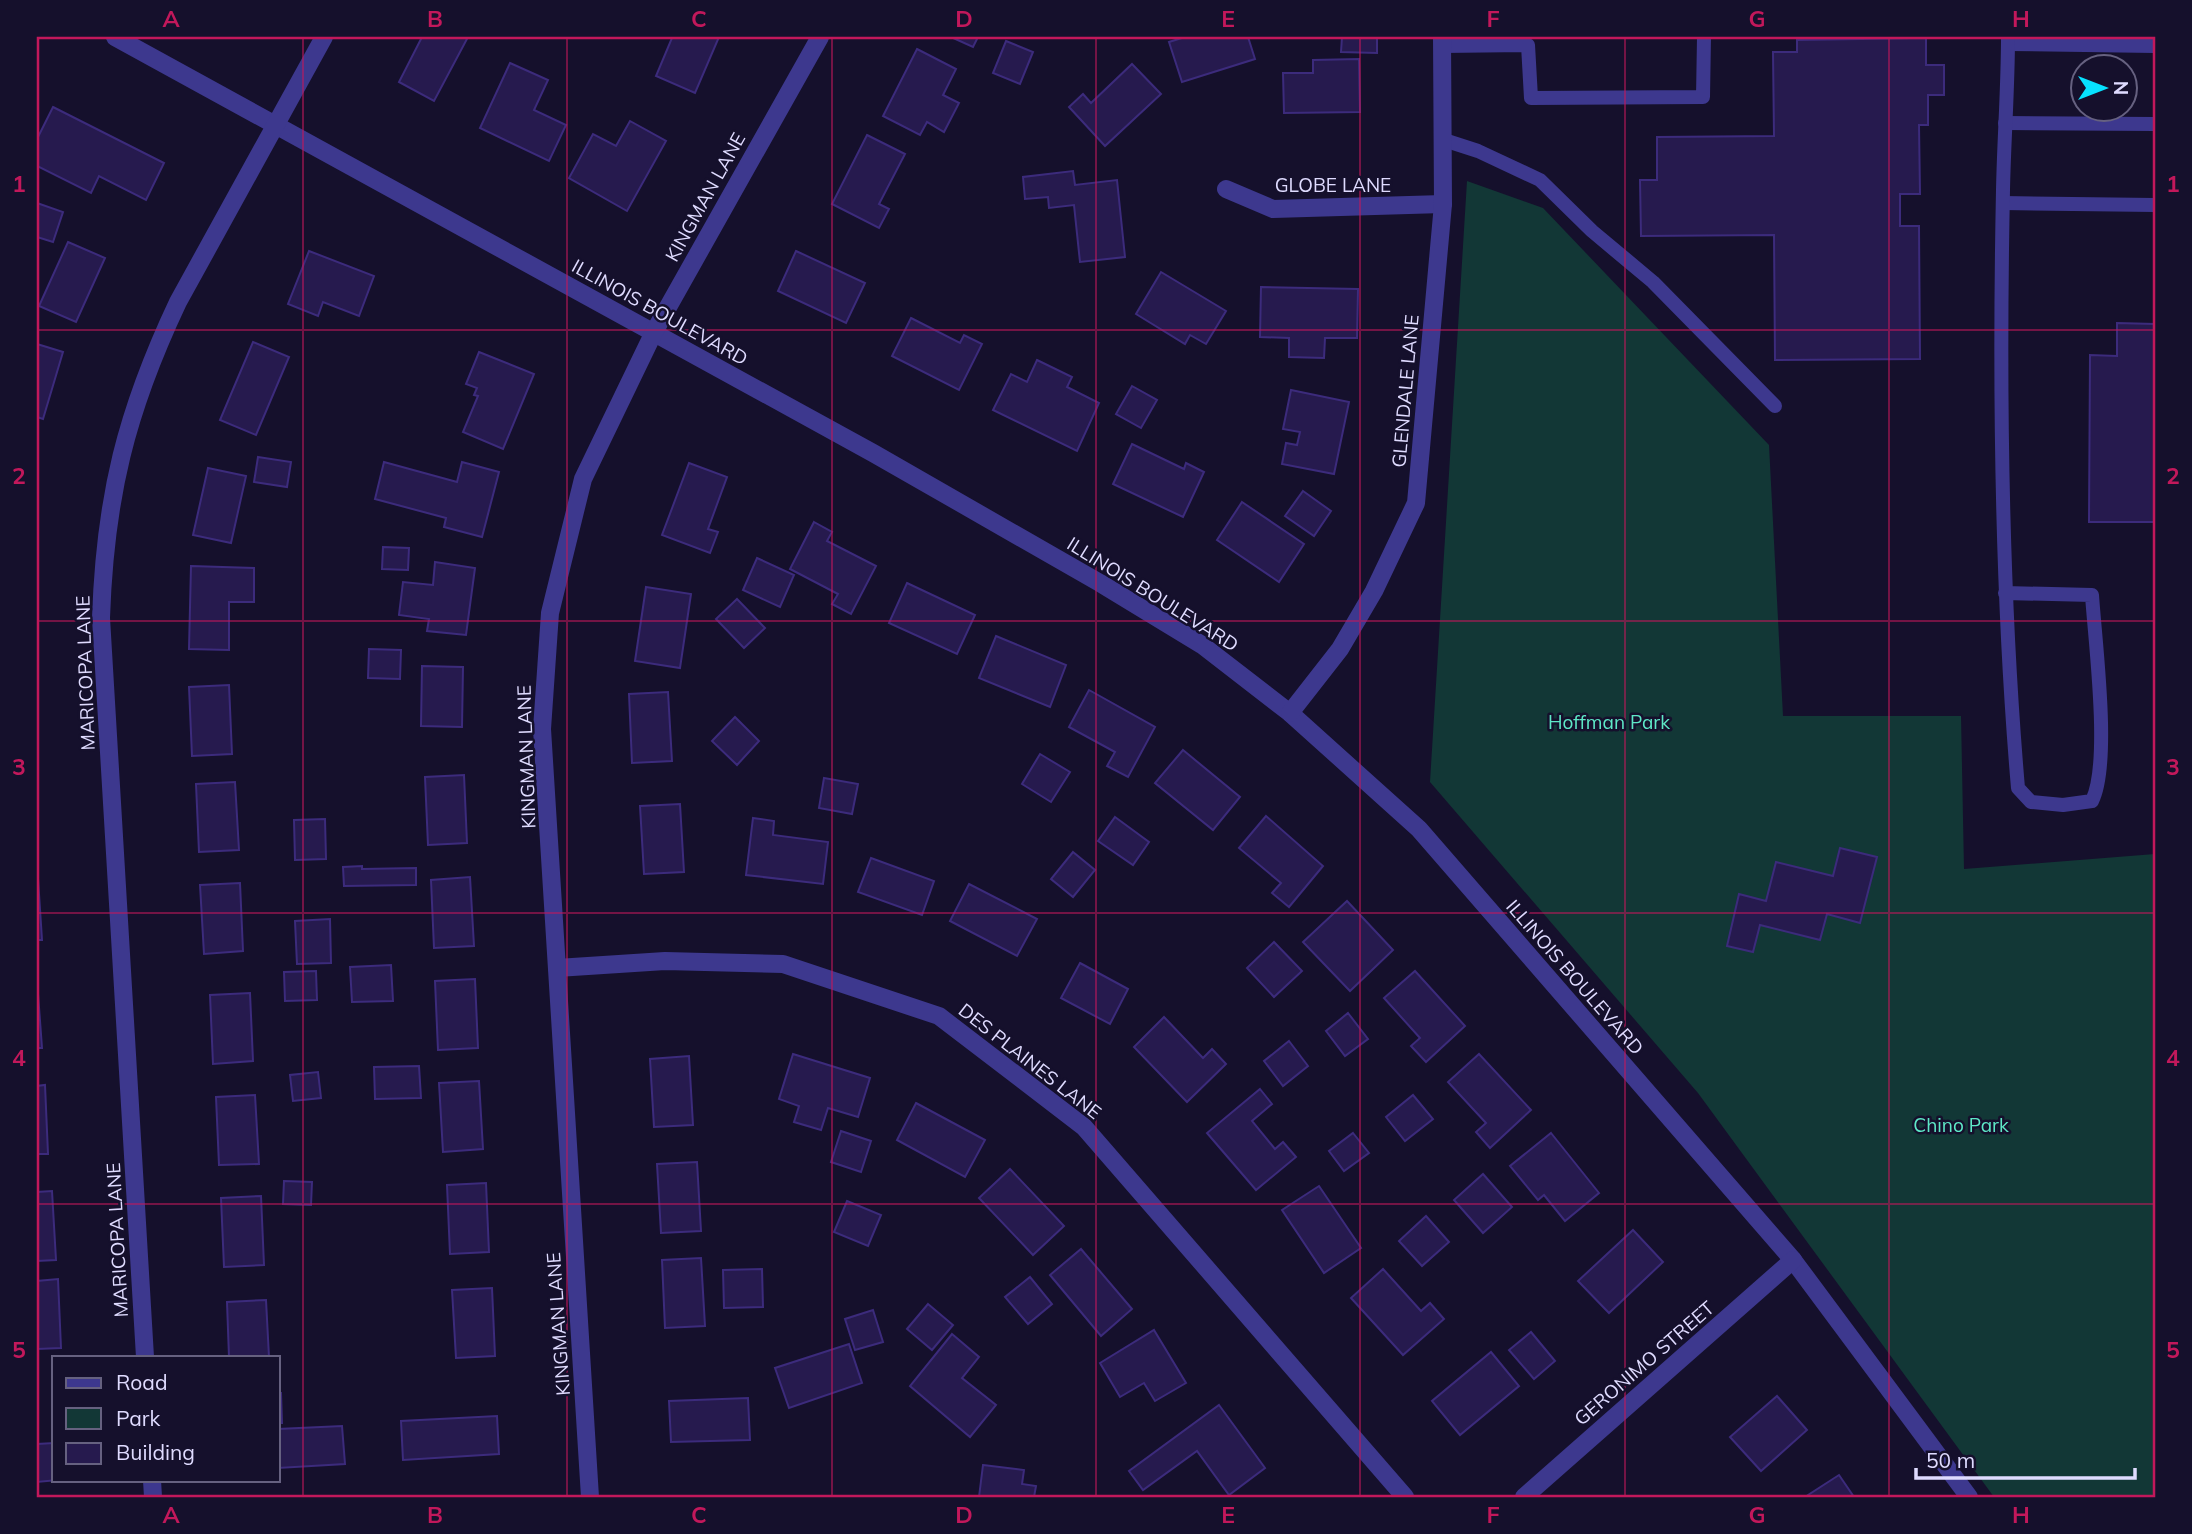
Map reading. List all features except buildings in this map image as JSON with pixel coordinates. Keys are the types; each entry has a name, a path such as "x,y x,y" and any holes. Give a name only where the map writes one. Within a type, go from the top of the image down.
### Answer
{"street":[{"name":"ILLINOIS BOULEVARD","path":"115,37 277,123 1100,583 1202,645 1290,713 1419,829 1793,1260 1969,1497"},
{"name":"MARICOPA LANE","path":"145,1356 101,618 106,526 115,475 158,344 324,37"},
{"name":"KINGMAN LANE","path":"590,1497 542,729 550,614 583,479 653,332 820,37"},
{"name":"GLENDALE LANE","path":"1290,713 1347,637 1374,591 1416,503 1443,204 1442,41"},
{"name":"GLOBE LANE","path":"1226,190 1273,209 1443,204"},
{"name":"DES PLAINES LANE","path":"557,968 676,961 783,964 939,1016 1084,1127 1405,1497"},
{"name":"GERONIMO STREET","path":"1524,1497 1793,1260"}],"lane":[{"path":"1442,41 1528,45 1531,98 1703,97 1704,37"},
{"path":"2005,593 2092,595 2101,723 2099,788 2092,801 2063,805 2031,802 2018,788 2005,593 2003,203 2008,40 2155,46"},
{"path":"2005,123 2155,124"},
{"path":"1444,140 1478,151 1540,180 1592,231 1653,282 1775,406"},
{"path":"2003,203 2155,205"}],"green space":[{"path":"1467,181 1543,208 1769,445 1783,716 1961,716 1964,869 2155,854 2155,1497 1994,1497 1698,1093 1430,782"}],"park label":[{"name":"Hoffman Park","path":"1609,722"},
{"name":"Chino Park","path":"1961,1125"}]}
